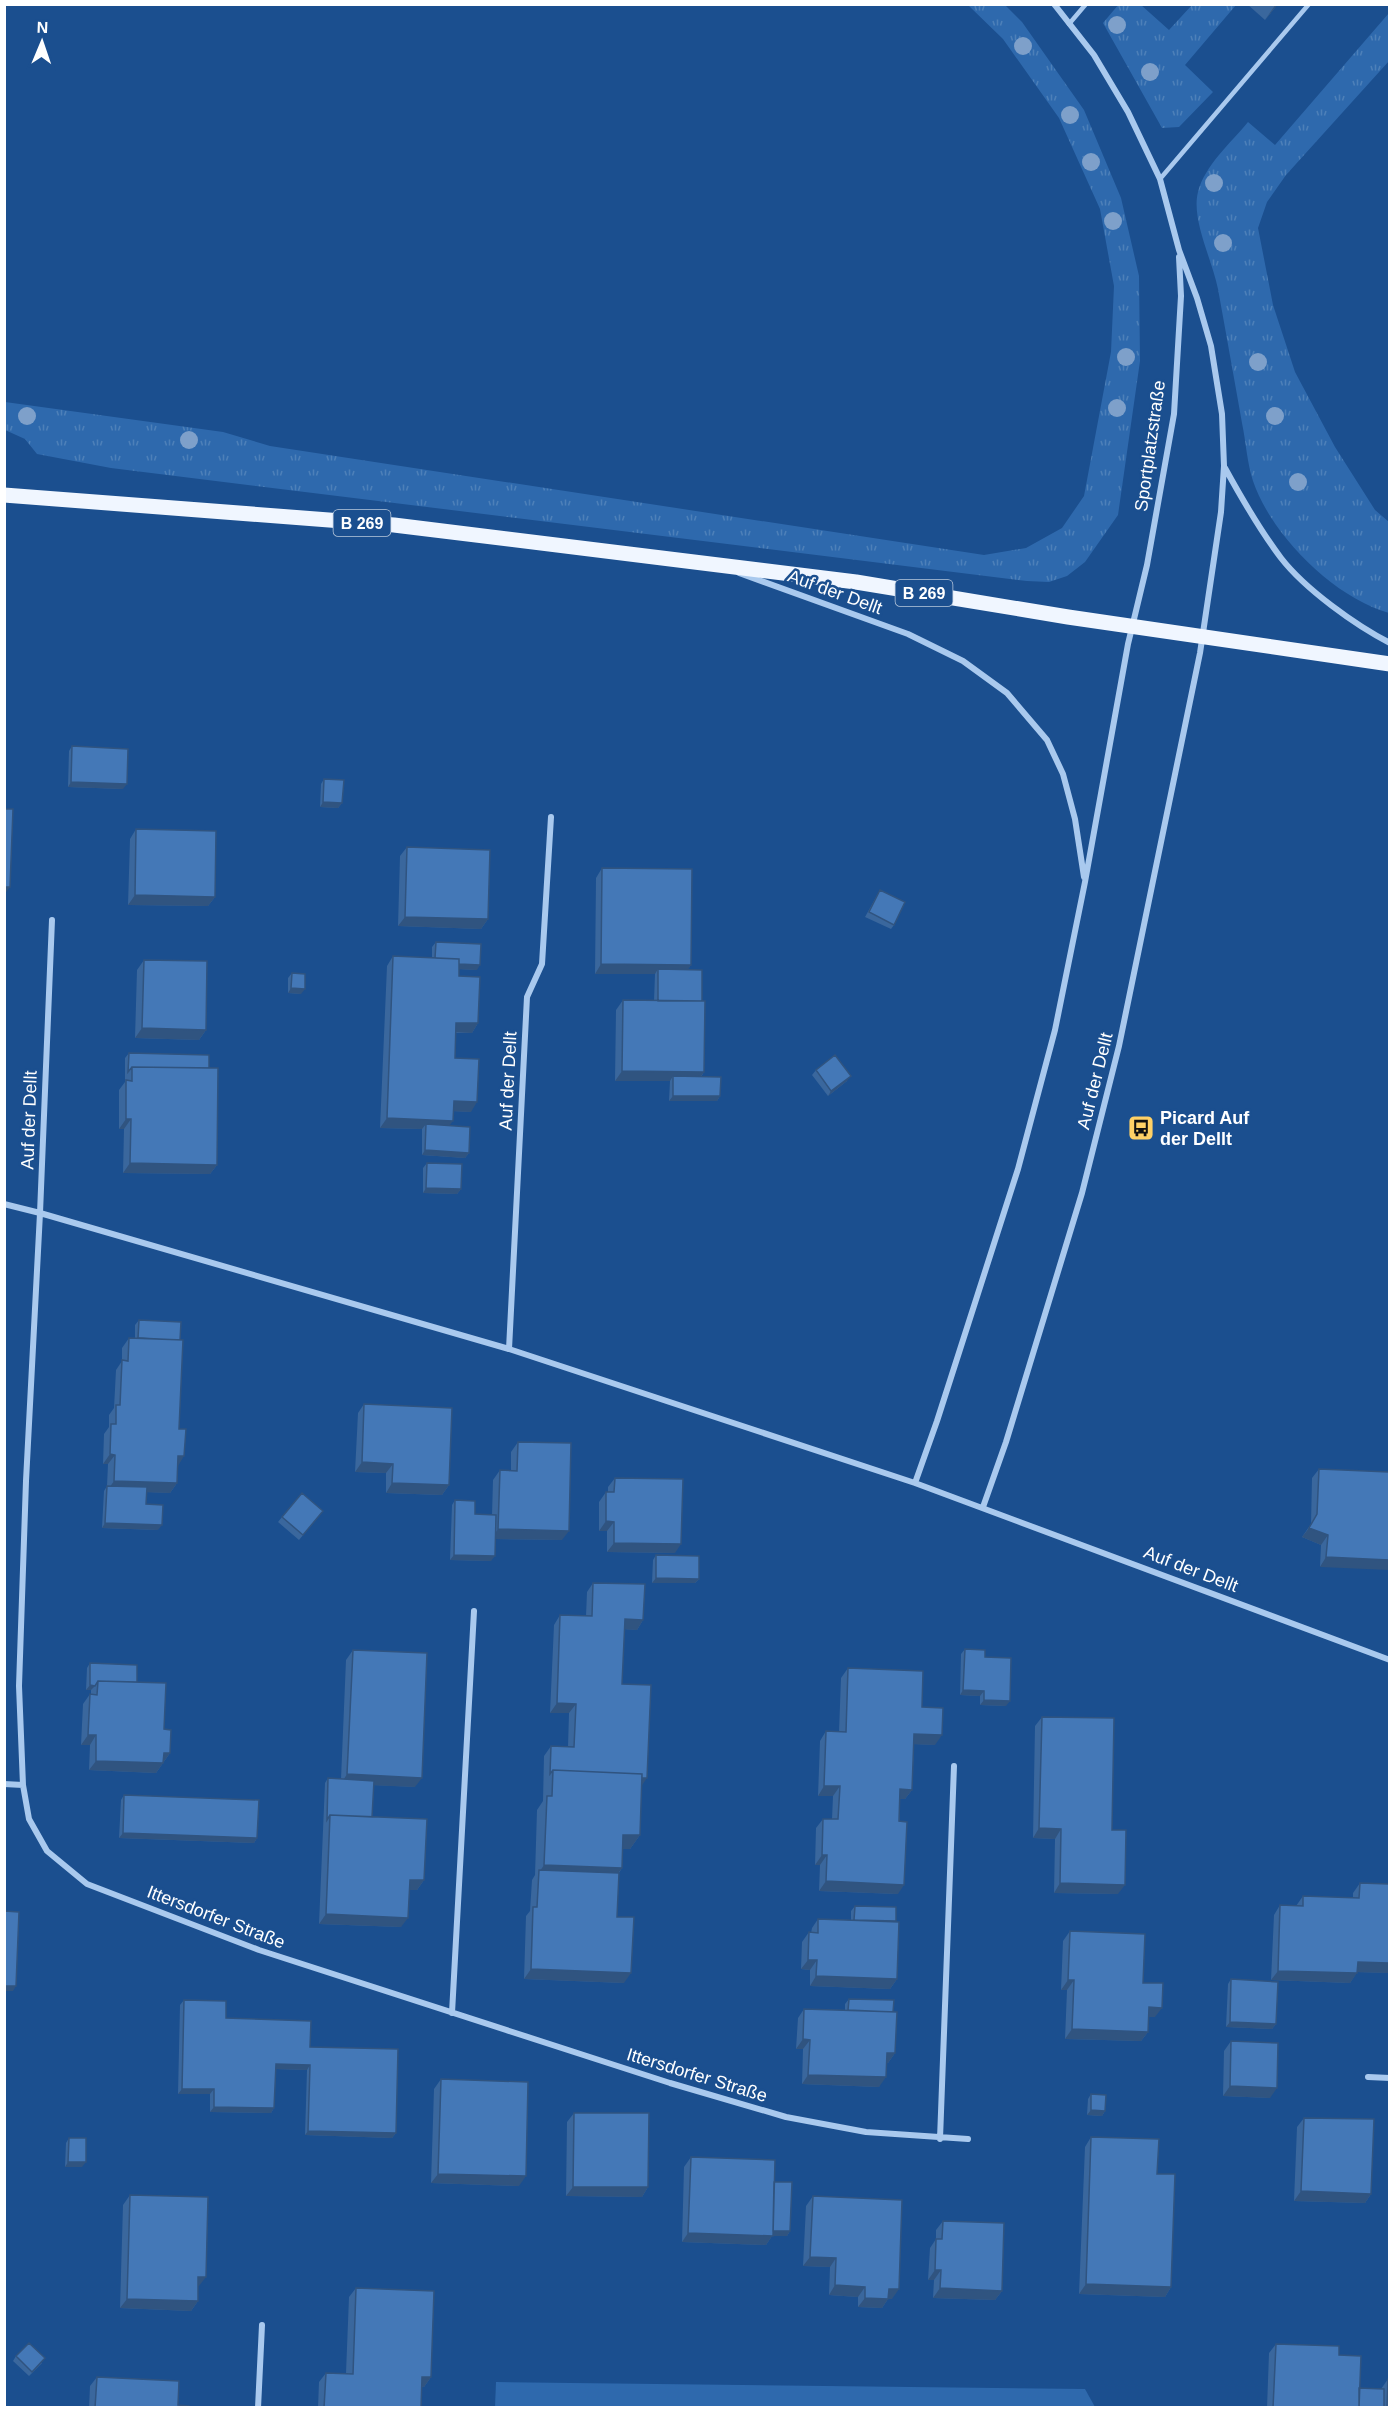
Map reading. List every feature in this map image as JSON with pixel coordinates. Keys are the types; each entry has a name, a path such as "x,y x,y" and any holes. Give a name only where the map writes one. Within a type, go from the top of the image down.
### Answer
{"main road":[{"name":"B 269","path":"4,495 394,525 856,582 1389,664"}],"street":[{"name":"Sportplatzstraße","path":"1054,4 1094,55 1128,112 1160,179 1179,250 1197,298 1211,346 1222,414 1224,466 1221,512 1200,652"},
{"name":"Sportplatzstraße","path":"1128,644 1147,565 1174,414 1181,296 1179,250"},
{"name":"Sportplatzstraße","path":"1224,466 1251,515 1282,560 1324,599 1369,633 1389,643"},
{"name":"Auf der Dellt","path":"716,565 908,634 963,661 1007,693 1047,740 1064,774 1075,819 1085,882"},
{"name":"Auf der Dellt","path":"915,1483 1018,1169 1054,1030 1085,882 1128,644"},
{"name":"Auf der Dellt","path":"983,1507 1006,1442 1082,1193 1119,1046 1200,652"},
{"name":"Auf der Dellt","path":"509,1349 527,997 542,964 551,817"},
{"name":"Auf der Dellt","path":"40,1213 52,920"},
{"name":"Auf der Dellt","path":"4,1204 509,1349 983,1507 1389,1660"},
{"name":"Ittersdorfer Straße","path":"40,1213 26,1481 19,1686 23,1785 29,1819 47,1851 87,1884 259,1950 670,2083 786,2117 866,2132 940,2139 968,2139"},
{"path":"452,2013 474,1611"},
{"path":"940,2139 954,1766"},
{"path":"4,1784 23,1785"},
{"path":"1368,2077 1389,2078"},
{"path":"258,2408 262,2325"}],"lane":[{"path":"1069,24 1086,4"},
{"path":"1160,179 1309,4"}],"green space":[{"path":"1119,4 1141,5 1169,30 1192,5 1236,5 1185,65 1213,92 1179,127 1162,128 1103,23"},
{"path":"968,5 1005,5 1022,22 1084,110 1121,198 1139,276 1140,361 1118,515 1085,562 1067,576 1049,582 1027,581 111,468 37,454 25,439 5,430 5,402 223,432 270,446 984,555 1026,548 1062,528 1084,496 1111,352 1114,286 1100,209 1059,118 1003,39"},
{"path":"1389,13 1389,61 1286,175 1267,202 1258,228 1273,305 1295,372 1335,447 1375,510 1389,522 1389,613 1368,605 1326,579 1290,543 1274,523 1262,502 1249,467 1218,289 1197,215 1197,203 1201,182 1206,173 1248,122 1275,145"},
{"path":"496,2382 1085,2389 1095,2407 495,2407"}],"building":[{"path":"72,746 128,749 127,784 71,782"},
{"path":"324,779 344,780 342,803 323,802"},
{"path":"4,809 13,809 10,887 4,887"},
{"path":"136,829 216,831 215,897 135,895"},
{"path":"407,847 490,850 488,919 405,917"},
{"path":"602,868 692,869 691,965 601,964"},
{"path":"880,890 905,902 894,925 869,912"},
{"path":"436,942 481,944 480,965 459,964 459,959 435,958"},
{"path":"393,956 459,959 459,976 480,977 478,1023 456,1023 455,1058 479,1059 477,1102 454,1101 453,1121 387,1118"},
{"path":"144,960 207,961 206,1030 142,1028"},
{"path":"658,969 702,970 702,1001 658,1001"},
{"path":"292,973 305,974 305,989 291,988"},
{"path":"623,1000 705,1001 704,1072 622,1071"},
{"path":"129,1053 209,1055 209,1068 132,1067 128,1072"},
{"path":"835,1055 851,1076 831,1091 816,1070"},
{"path":"132,1067 218,1068 217,1165 130,1163 131,1119 126,1119 126,1080 132,1081"},
{"path":"673,1076 721,1077 720,1096 673,1096"},
{"path":"426,1124 470,1127 469,1153 425,1150"},
{"path":"427,1163 462,1164 461,1189 426,1188"},
{"path":"139,1320 181,1322 180,1340 138,1338"},
{"path":"129,1338 183,1340 179,1429 186,1429 184,1456 178,1456 177,1483 114,1481 115,1455 110,1454 111,1424 116,1424 116,1405 120,1405 122,1360 128,1361"},
{"path":"364,1404 452,1408 449,1485 392,1483 393,1464 362,1462"},
{"path":"518,1442 571,1443 569,1531 498,1529 500,1470 517,1471"},
{"path":"1319,1469 1389,1472 1389,1560 1326,1557 1328,1535 1309,1528 1317,1514"},
{"path":"615,1478 683,1479 681,1544 614,1543 614,1522 606,1521 606,1492 614,1492"},
{"path":"107,1486 147,1487 146,1504 163,1505 162,1525 105,1523"},
{"path":"302,1493 323,1511 303,1535 282,1517"},
{"path":"455,1500 475,1501 475,1514 496,1515 495,1556 454,1555"},
{"path":"656,1555 699,1556 699,1579 656,1578"},
{"path":"593,1583 645,1584 643,1620 625,1619 622,1684 651,1685 647,1778 642,1778 642,1774 553,1770 550,1774 551,1746 574,1747 576,1704 557,1703 560,1615 592,1616"},
{"path":"965,1649 985,1650 985,1657 1011,1658 1010,1701 984,1700 984,1691 963,1690"},
{"path":"353,1650 427,1653 422,1778 347,1774"},
{"path":"90,1663 137,1665 137,1682 98,1681 95,1686 90,1685"},
{"path":"848,1668 923,1671 922,1707 943,1708 942,1735 914,1734 912,1790 900,1789 899,1821 907,1822 904,1885 826,1881 827,1855 822,1855 823,1819 838,1819 840,1786 824,1786 826,1731 846,1732"},
{"path":"98,1681 166,1683 164,1729 171,1730 170,1753 164,1753 163,1763 96,1761 96,1735 88,1735 90,1694 97,1695"},
{"path":"1042,1717 1114,1718 1112,1830 1126,1830 1125,1885 1060,1883 1061,1829 1039,1828"},
{"path":"553,1770 642,1774 640,1835 623,1835 622,1868 544,1865 547,1796 552,1796"},
{"path":"328,1778 374,1781 372,1817 330,1815 327,1820"},
{"path":"124,1795 259,1800 257,1838 123,1833"},
{"path":"330,1815 427,1819 424,1880 410,1880 408,1918 326,1914"},
{"path":"539,1870 619,1873 617,1917 634,1917 631,1973 531,1969 533,1907 537,1907"},
{"path":"1360,1883 1389,1884 1389,1963 1358,1962 1357,1973 1278,1971 1280,1905 1303,1906 1303,1896 1359,1898"},
{"path":"855,1906 896,1907 896,1921 854,1920"},
{"path":"4,1911 19,1912 16,1986 4,1986"},
{"path":"818,1919 899,1922 897,1979 816,1976 817,1960 808,1960 809,1932 818,1933"},
{"path":"1070,1931 1145,1934 1143,1983 1163,1983 1162,2008 1149,2007 1148,2032 1072,2029 1074,1980 1068,1980"},
{"path":"1231,1979 1278,1982 1276,2024 1230,2022"},
{"path":"849,1999 894,2000 893,2012 848,2010"},
{"path":"184,2000 226,2001 226,2018 311,2021 310,2047 398,2049 396,2133 308,2131 310,2065 276,2064 274,2108 214,2107 214,2089 182,2089"},
{"path":"804,2009 897,2012 895,2053 887,2053 886,2077 808,2075 810,2040 803,2039"},
{"path":"1231,2041 1278,2043 1277,2088 1230,2086"},
{"path":"441,2079 528,2082 526,2176 438,2174"},
{"path":"1091,2094 1106,2095 1105,2111 1091,2110"},
{"path":"574,2113 649,2113 648,2187 573,2187"},
{"path":"1304,2118 1374,2119 1371,2194 1301,2191"},
{"path":"1091,2137 1159,2139 1157,2174 1175,2174 1171,2287 1086,2284"},
{"path":"69,2138 86,2138 86,2162 68,2162"},
{"path":"691,2157 775,2160 773,2236 688,2233"},
{"path":"774,2182 792,2182 790,2231 773,2231"},
{"path":"130,2195 208,2197 206,2277 198,2277 198,2301 127,2299"},
{"path":"813,2196 902,2200 899,2289 889,2289 888,2299 865,2298 865,2287 835,2285 836,2258 810,2257"},
{"path":"943,2221 1004,2223 1002,2291 940,2288 941,2270 935,2270 936,2239 942,2239"},
{"path":"356,2288 434,2291 431,2377 422,2377 421,2408 324,2408 326,2373 353,2374"},
{"path":"29,2343 45,2358 32,2372 16,2356"},
{"path":"1276,2344 1339,2346 1339,2355 1361,2356 1359,2408 1273,2408"},
{"path":"97,2377 179,2381 178,2405 189,2406 189,2408 95,2408"},
{"path":"1388,2379 1389,2408 1387,2408"},
{"path":"1359,2388 1384,2389 1384,2408 1359,2408"}],"place":[{"name":"Picard Auf der Dellt","path":"1141,1128"}]}
